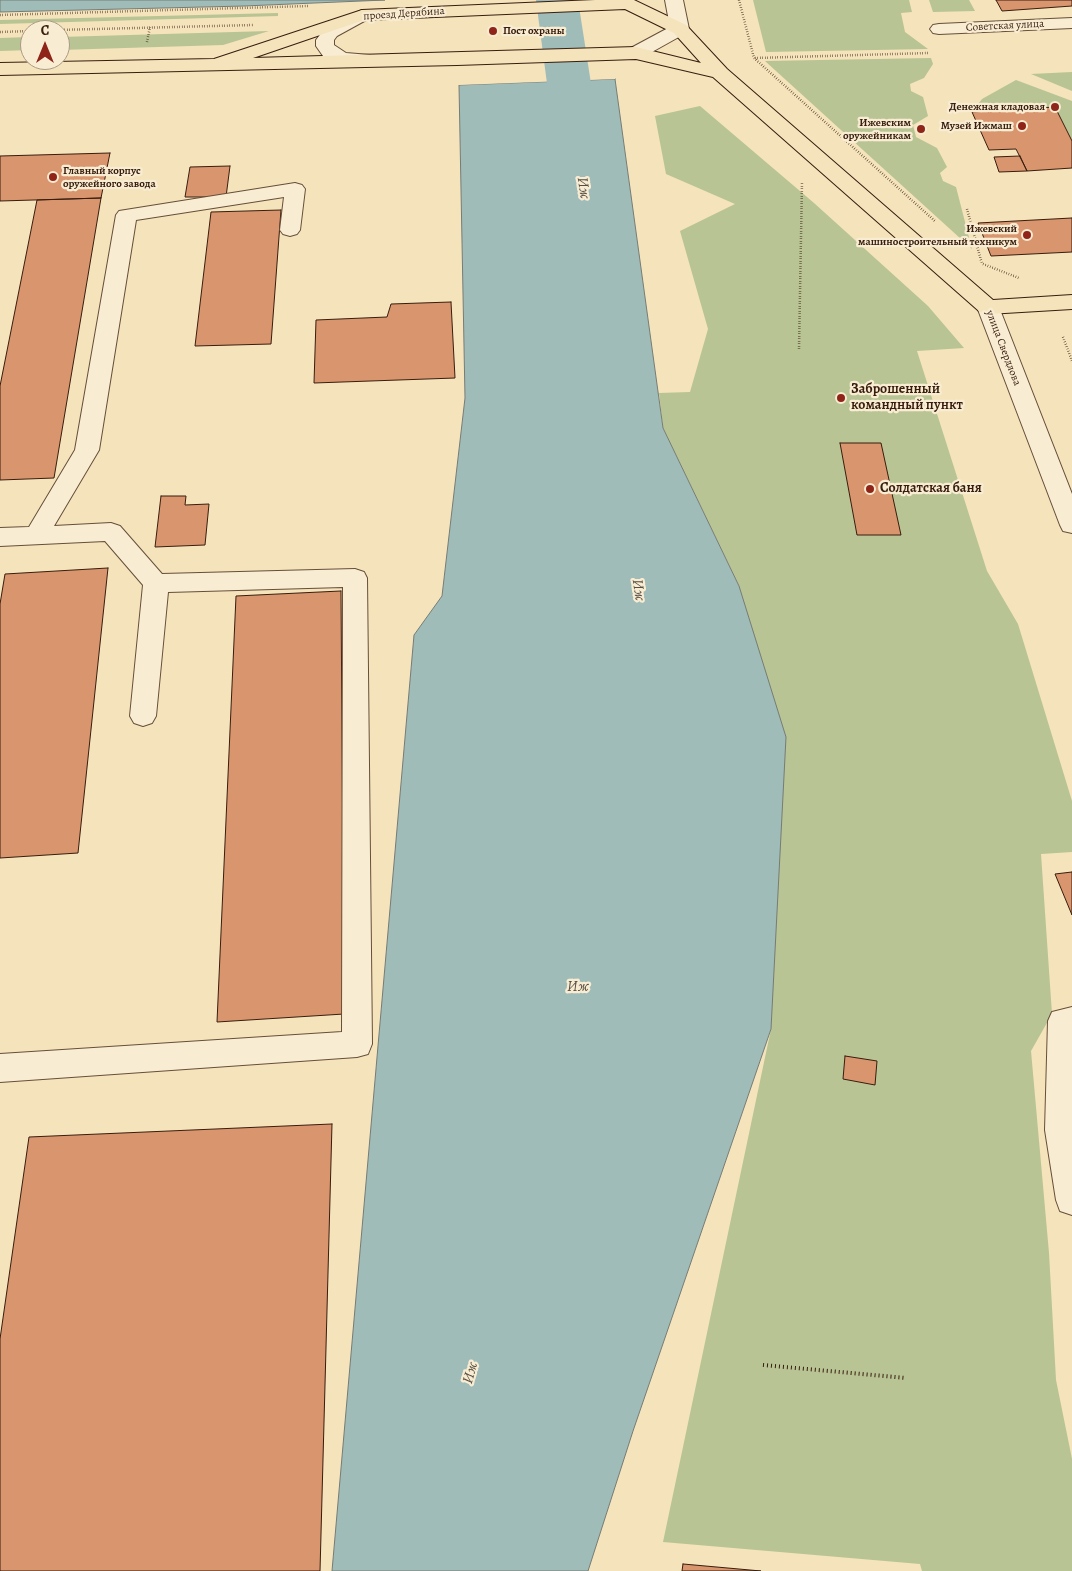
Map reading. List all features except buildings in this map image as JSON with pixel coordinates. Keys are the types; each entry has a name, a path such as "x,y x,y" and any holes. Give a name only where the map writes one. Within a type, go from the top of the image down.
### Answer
{"main road":[{"path":"633,2 680,29"},
{"name":"проезд Дерябина","path":"217,64 362,15 602,5 633,2"},
{"name":"улица Свердлова","path":"680,29 718,70 988,307"},
{"name":"проезд Дерябина","path":"0,69 388,61 636,53 718,70"},
{"path":"988,307 1072,302"}],"street":[{"path":"636,53 680,29 674,0"},
{"path":"362,15 331,32 325,40 325,46 330,52 343,58 388,61"},
{"name":"Советская улица","path":"939,29 1072,23"},
{"path":"37,535 87,450 126,214 295,189 290,230"},
{"name":"улица Свердлова","path":"988,307 1072,525"},
{"path":"0,537 111,532 156,583 143,716"},
{"path":"0,1068 356,1044 355,578 156,583"},
{"path":"1072,1020 1064,1021 1061,1130 1072,1200"}],"path":[{"path":"739,0 754,58 938,224"},
{"path":"0,16 313,6"},
{"path":"70,30 254,25"},
{"path":"0,32 20,31"},
{"path":"754,58 929,53"},
{"path":"799,349 802,179"},
{"path":"968,209 982,264 975,257"},
{"path":"1063,337 1072,361"},
{"path":"763,1365 906,1378"}],"green space":[{"path":"753,0 909,0 912,12 901,13 905,32 928,49 766,52"},
{"path":"929,0 969,0 975,11 933,12"},
{"path":"278,13 278,16 70,22 70,20 20,20 20,23 0,24 0,20"},
{"path":"269,31 223,45 70,50 70,37"},
{"path":"20,37 20,50 0,51 0,38"},
{"path":"931,58 933,64 924,78 910,84 911,91 923,97 928,116 913,125 916,137 937,148 947,167 940,173 943,181 956,187 972,249 765,61"},
{"path":"1072,72 1072,91 1031,74"},
{"path":"1016,80 1072,101 1072,141 1055,107 972,112 982,99"},
{"path":"700,106 814,203 928,306 964,348 917,351 987,571 1018,624 1072,801 1072,852 1041,854 1052,1014 1031,1051 1049,1253 1056,1380 1072,1459 1072,1571 922,1571 920,1564 663,1542 771,1029 739,586 663,428 659,393 690,392 708,329 680,231 735,204 666,174 655,116"}],"water":[{"path":"0,0 385,0 244,6 0,12"},
{"name":"Иж","path":"615,79 663,428 739,586 786,737 771,1029 633,1431 588,1571 332,1571 414,635 442,596 465,398 459,85"}],"pier":[{"path":"615,76 615,79 459,85 459,82"}],"waterway":[{"name":"Иж","path":"557,0 581,167"}],"place":[{"name":"Пост охраны","path":"493,31"},
{"name":"Денежная кладовая","path":"1055,107"},
{"name":"Музей Ижмаш","path":"1022,126"},
{"name":"Ижевским оружейникам","path":"921,129"},
{"name":"Главный корпус оружейного завода","path":"53,177"},
{"name":"Ижевский машиностроительный техникум","path":"1027,235"},
{"name":"Заброшенный командный пункт","path":"841,398"},
{"name":"Солдатская баня","path":"870,489"}]}
